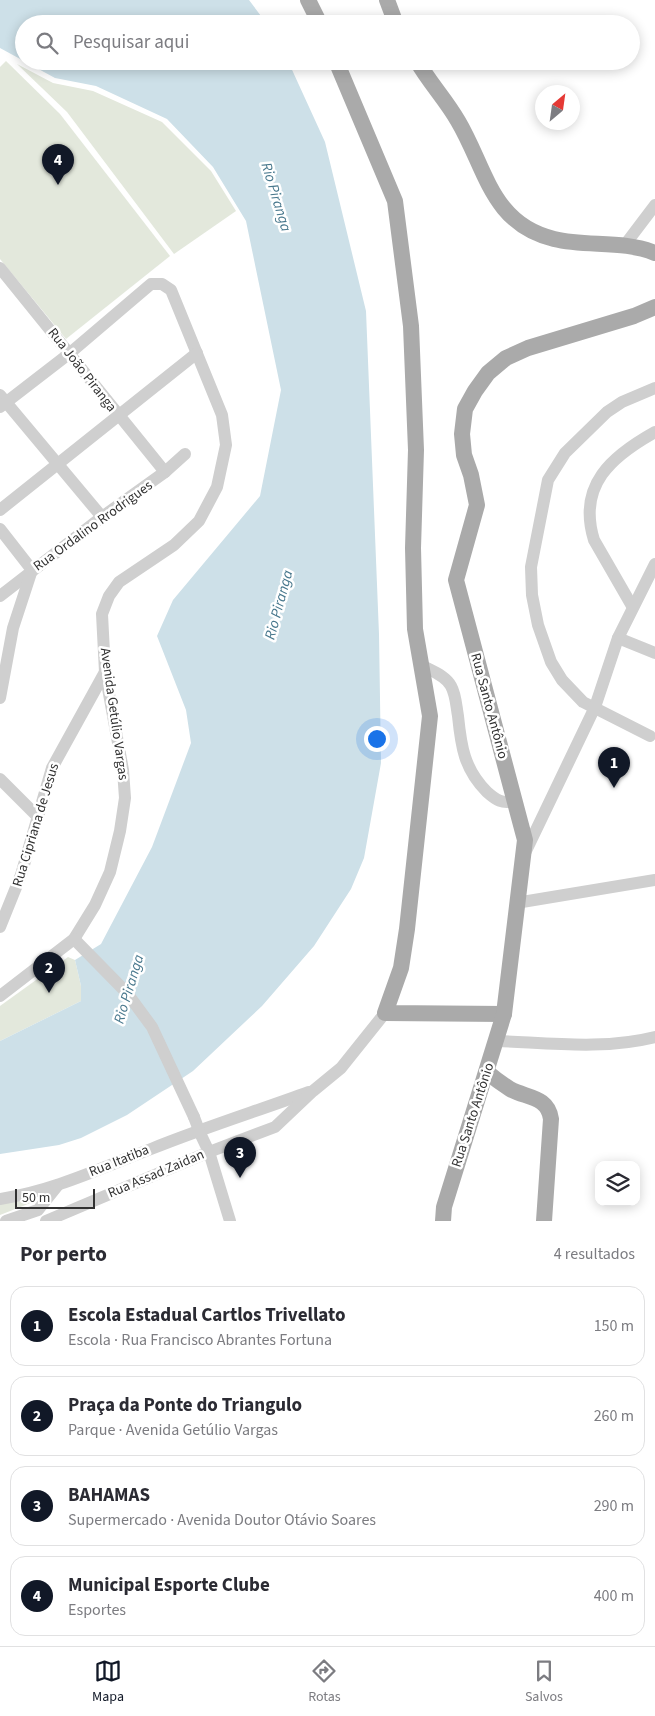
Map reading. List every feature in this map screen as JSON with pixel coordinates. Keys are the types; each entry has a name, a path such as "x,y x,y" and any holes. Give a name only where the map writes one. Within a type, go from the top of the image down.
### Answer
{"main road":[{"path":"308,0 316,15"},
{"path":"386,0 392,15"},
{"path":"340,70 395,201 411,326 416,450 413,548 415,628 423,666 430,716 401,968 385,1013 504,1014"},
{"path":"423,70 458,121 494,198 511,217 533,230 554,239 639,246 655,252"},
{"name":"Rua Santo Antônio","path":"443,1221 444,1207 504,1014 525,840 456,580 477,505 471,475 464,455 462,434 465,409 474,391 488,373 506,358 528,348 634,316 655,307"},
{"path":"487,1072 510,1089 536,1098 548,1108 551,1119 544,1221"}],"street":[{"path":"624,246 655,205"},
{"name":"Rua João Piranga","path":"0,268 164,472"},
{"name":"Avenida Getúlio Vargas","path":"70,353 151,284 162,284 171,290 222,415 226,445 217,487 199,521 174,545 119,582 109,596 102,614 105,672 122,761 124,798 120,830 110,872 77,942"},
{"path":"70,353 2,402 102,517"},
{"path":"0,510 197,353"},
{"path":"650,736 574,695 562,680 551,662 538,625 532,594 530,567 542,501 548,480 577,439 622,402 655,388"},
{"path":"632,606 594,540 590,522 590,506 597,483 611,462 622,452 655,432"},
{"name":"Rua Ordalino Rrodrigues","path":"0,596 185,454"},
{"path":"0,529 32,570 13,628 0,698"},
{"path":"522,860 595,707 618,638 632,606 655,564"},
{"path":"618,638 655,653"},
{"path":"423,666 444,678 451,686 456,699 461,748 471,773 497,800 514,801"},
{"name":"Rua Cipriana de Jesus","path":"0,927 21,875 52,768 105,672"},
{"path":"0,779 38,817"},
{"path":"516,904 655,880"},
{"path":"0,996 77,942 127,993 152,1027 209,1152 230,1221"},
{"name":"Rua Assad Zaidan","path":"46,1221 209,1152 276,1127 313,1091 341,1068 385,1013"},
{"path":"497,1041 606,1045 631,1043 655,1037"},
{"name":"Rua Assad Zaidan","path":"181,1138 313,1091"},
{"name":"Rua Itatiba","path":"0,1199 30,1194 58,1186 181,1138"},
{"path":"6,1221 38,1210 58,1186"}],"shaded area":[{"path":"6,61 60,114 170,256 66,339 0,259 0,67"},
{"path":"23,70 28,70 53,83 93,91 162,122 211,171 236,211 174,254 67,112"},
{"path":"68,957 75,960 81,986 81,1001 0,1041 0,1006"},
{"path":"32,1197 33,1202 0,1215 0,1202"}],"water":[{"path":"0,0 249,0 260,15 15,15 15,56 0,48"},
{"name":"Rio Piranga","path":"40,70 292,70 325,142 366,311 379,634 381,763 364,858 351,889 314,946 262,1006 193,1071 127,1115 81,1138 59,1145 0,1154 0,1041 81,1001 81,986 75,960 101,944 152,847 191,743 186,710 157,636 173,600 260,496 281,390 246,221 213,167 167,119 96,86 55,78"}],"place":[{"name":"Municipal Esporte Clube","path":"58,185"},
{"name":"Escola Estadual Cartlos Trivellato","path":"614,788"},
{"name":"Praça da Ponte do Triangulo","path":"49,993"},
{"name":"BAHAMAS","path":"240,1178"}]}
